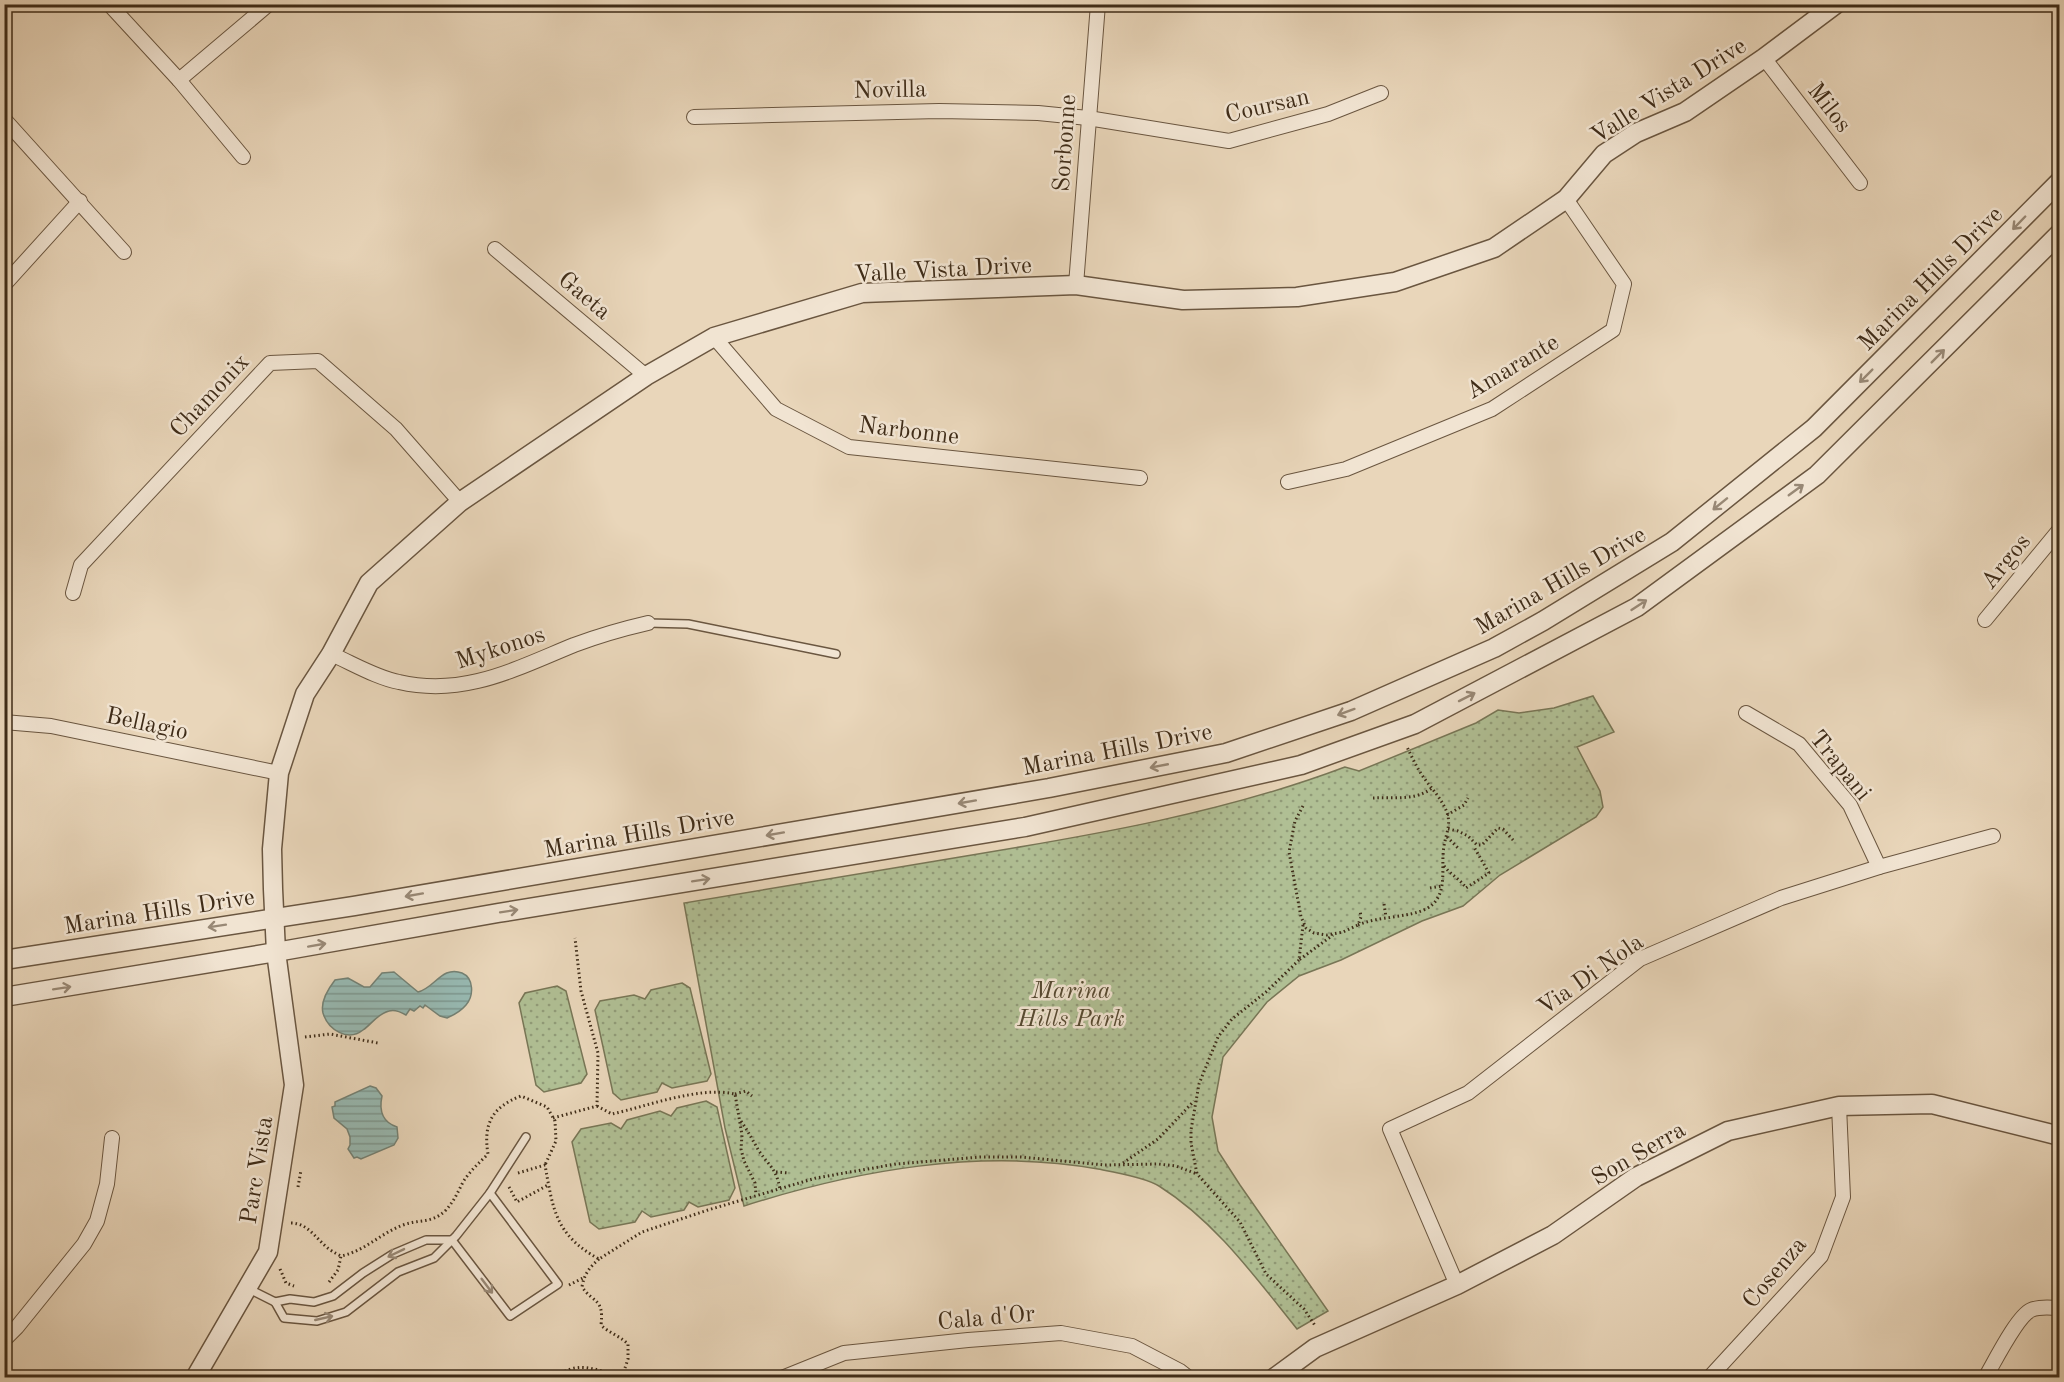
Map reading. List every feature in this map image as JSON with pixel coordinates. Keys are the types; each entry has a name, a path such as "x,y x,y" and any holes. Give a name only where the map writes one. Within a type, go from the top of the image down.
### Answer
{"street":[{"path":"109,4 179,80 243,157"},
{"path":"179,80 269,4"},
{"name":"Sorbonne","path":"1076,285 1098,4"},
{"name":"Valle Vista Drive","path":"276,952 272,849 279,773 305,694 331,654 369,583 460,502 646,376 714,337 862,293 1076,285 1183,300 1298,297 1395,282 1494,248 1566,199 1604,154 1636,133 1685,112 1764,58 1836,4"},
{"name":"Milos","path":"1764,58 1860,183"},
{"name":"Coursan","path":"1088,118 1229,141 1328,114 1381,93"},
{"name":"Novilla","path":"694,117 939,111 1038,113 1088,118"},
{"path":"4,119 124,252"},
{"name":"Marina Hills Drive","path":"4,960 375,902 1060,786 1226,753 1350,711 1494,648 1672,542 1814,428 2060,181"},
{"name":"Amarante","path":"1288,482 1346,469 1492,409 1613,330 1624,284 1566,199"},
{"path":"4,285 80,201"},
{"path":"4,998 498,913 1024,827 1300,765 1415,724 1637,607 1816,475 2060,233"},
{"name":"Gaeta","path":"495,249 646,376"},
{"name":"Narbonne","path":"714,337 776,409 849,447 1140,477"},
{"name":"Chamonix","path":"73,593 81,565 270,363 318,361 396,429 460,502"},
{"name":"Argos","path":"1985,620 2060,529"},
{"name":"Mykonos","path":"331,654 396,682 422,687 449,687 504,674 615,630 648,623"},
{"name":"Trapani","path":"1746,713 1799,744 1850,805 1879,867"},
{"name":"Bellagio","path":"4,722 51,726 279,773"},
{"name":"Via Di Nola","path":"1457,1285 1390,1129 1468,1093 1640,959 1781,898 1879,867 1993,836"},
{"name":"Parc Vista","path":"195,1377 268,1252 294,1085 276,952"},
{"name":"Son Serra","path":"1274,1377 1315,1348 1457,1285 1553,1235 1636,1177 1728,1131 1839,1106 1932,1104 2060,1136"},
{"name":"Cosenza","path":"1708,1377 1821,1256 1843,1197 1839,1106"},
{"path":"4,1340 17,1328 84,1244 97,1221 107,1184 112,1138"},
{"path":"1985,1377 2028,1311 2038,1307 2060,1308"},
{"name":"Cala d'Or","path":"782,1377 844,1353 1061,1333 1132,1346 1189,1377"}],"lane":[{"path":"648,623 687,624 836,654"},
{"path":"247,1288 275,1302 284,1318 317,1321 346,1312 398,1272 434,1258 452,1240 490,1193 526,1137"},
{"path":"452,1240 510,1316 558,1284 490,1193"},
{"path":"275,1302 290,1299 314,1302 333,1296 393,1254 426,1240 452,1240"}],"path":[{"path":"1303,806 1295,821 1289,852 1306,928 1314,933 1334,934 1386,917 1424,910 1432,905 1440,895 1444,845 1448,829 1447,815 1407,747"},
{"path":"1373,798 1416,796 1432,788"},
{"path":"1447,815 1464,805 1468,798"},
{"path":"1469,850 1475,846 1482,846 1497,828 1503,830 1514,841"},
{"path":"1443,864 1451,875 1459,879 1466,888 1489,873 1468,836 1448,829"},
{"path":"1447,837 1458,848"},
{"path":"1430,888 1442,886"},
{"path":"1384,904 1386,917"},
{"path":"1358,925 1361,917 1359,910"},
{"path":"1299,960 1303,921"},
{"path":"1197,1174 1191,1143 1195,1100 1206,1062 1218,1037 1232,1019 1266,992 1299,960 1334,934"},
{"path":"575,938 581,991 598,1053 597,1106"},
{"path":"302,1028 304,1037 330,1034 378,1043"},
{"path":"553,1118 597,1106 612,1114 700,1092 724,1091 735,1094 746,1091 752,1096"},
{"path":"735,1094 742,1135 741,1149 755,1183 756,1196"},
{"path":"288,1231 291,1221 303,1225 327,1248 341,1256 355,1253 383,1234 406,1224 428,1222 444,1212 456,1198 471,1171 488,1154 486,1143 492,1115 505,1102 521,1096 547,1107 555,1121 556,1141 545,1165 555,1214 565,1230 585,1251 599,1259"},
{"path":"1121,1164 1158,1139 1195,1100"},
{"path":"740,1120 776,1172 780,1189"},
{"path":"553,1377 574,1368 593,1368 610,1376 624,1376 629,1351 628,1344 601,1325 600,1304 582,1287 583,1278 599,1259 642,1232 780,1189 853,1171 950,1159 1021,1156 1105,1165 1176,1166 1197,1174 1240,1222 1266,1274 1304,1309 1327,1343"},
{"path":"513,1175 545,1165"},
{"path":"776,1172 789,1173"},
{"path":"508,1185 517,1202 548,1185"},
{"path":"323,1285 338,1270 341,1256"},
{"path":"280,1263 286,1283 298,1288"}],"green space":[{"name":"Marina Hills Park","path":"1593,696 1614,732 1577,747 1600,791 1603,807 1596,817 1500,875 1463,906 1422,921 1341,960 1299,976 1267,1002 1223,1057 1212,1117 1218,1151 1328,1311 1297,1329 1217,1233 1180,1200 1146,1180 1098,1169 1053,1163 1008,1161 919,1166 830,1182 744,1206 725,1128 684,903 1014,848 1158,821 1252,797 1345,767 1359,771 1476,723 1498,710 1519,713 1554,708"},
{"path":"682,983 690,988 711,1074 707,1081 672,1088 662,1083 657,1092 621,1100 613,1093 595,1010 600,1001 634,995 645,999 651,990"},
{"path":"557,986 566,991 587,1074 581,1083 544,1092 536,1085 519,1003 525,993"},
{"path":"706,1101 717,1107 735,1188 729,1200 698,1207 689,1202 684,1210 651,1217 642,1211 635,1222 599,1229 590,1222 572,1142 581,1129 611,1123 621,1129 627,1120 660,1111 671,1116 677,1108"}],"water":[{"path":"394,972 418,992 449,972 462,973 469,979 472,987 469,1001 462,1009 447,1018 440,1016 425,1005 414,1011 410,1009 406,1015 391,1010 378,1017 363,1030 351,1035 339,1032 329,1025 323,1013 323,1004 327,991 335,980 348,978 364,987 370,987 382,973"},
{"path":"370,1086 376,1088 382,1096 383,1115 388,1122 397,1127 398,1138 394,1145 361,1159 354,1158 348,1149 350,1137 347,1129 334,1118 332,1107 335,1106 335,1102"}]}
